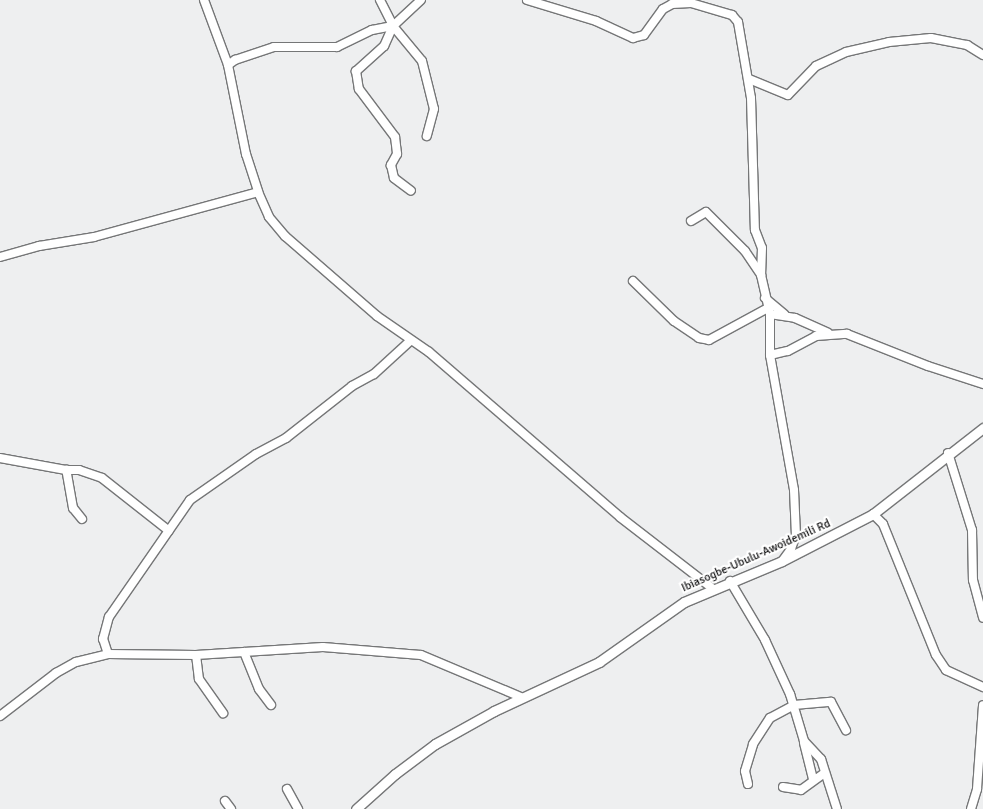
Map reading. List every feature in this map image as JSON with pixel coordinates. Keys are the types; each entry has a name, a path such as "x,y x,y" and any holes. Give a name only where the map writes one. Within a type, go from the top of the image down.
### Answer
{"street":[{"path":"204,0 228,65 246,154 258,192 269,217 291,242 410,341 429,352 620,517 712,588"},
{"path":"380,0 393,26 422,61 434,109 427,136"},
{"path":"411,190 394,178 391,166 397,154 395,136 359,89 356,70 384,46 393,26 421,0"},
{"path":"527,0 596,21 633,38 644,35 668,5 691,3 732,15 738,22 741,50 749,78 755,230 762,248 761,275 769,311 770,355 794,490 795,538 803,551"},
{"path":"228,65 235,60 274,47 337,47 372,30 393,26"},
{"path":"749,78 788,95 816,66 846,52 889,42 931,38 967,45 983,55"},
{"path":"0,257 39,246 94,237 258,192"},
{"path":"691,221 706,212 745,251 761,275"},
{"path":"633,281 674,321 699,338 710,340 769,311 784,314 828,333 847,334 871,341 928,366 983,384"},
{"path":"765,298 784,314"},
{"path":"770,355 828,333"},
{"path":"108,654 103,639 109,617 190,500 256,454 286,438 352,386 374,374 410,341"},
{"name":"Ibiasogbe-Ubulu-Awoidemili Rd","path":"356,809 395,774 435,744 521,697 599,662 684,602 712,588 782,561 873,514 948,453 983,428"},
{"path":"948,453 972,530 973,580 983,618"},
{"path":"0,458 66,470 79,470 102,478 168,531"},
{"path":"66,470 74,508 82,519"},
{"path":"873,514 883,524 936,655 946,670 983,687"},
{"path":"782,561 795,538"},
{"path":"730,581 765,640 794,706 813,780"},
{"path":"0,716 56,673 76,662 108,654 196,655 323,647 421,655 521,697"},
{"path":"244,652 259,689 271,705"},
{"path":"196,655 199,679 223,713"},
{"path":"748,784 745,771 753,744 770,718 794,706 831,702 846,730"},
{"path":"970,809 977,789 983,705"},
{"path":"804,741 821,759 837,809"},
{"path":"783,787 801,790 824,773"},
{"path":"287,789 298,809"},
{"path":"225,801 231,809"}]}
